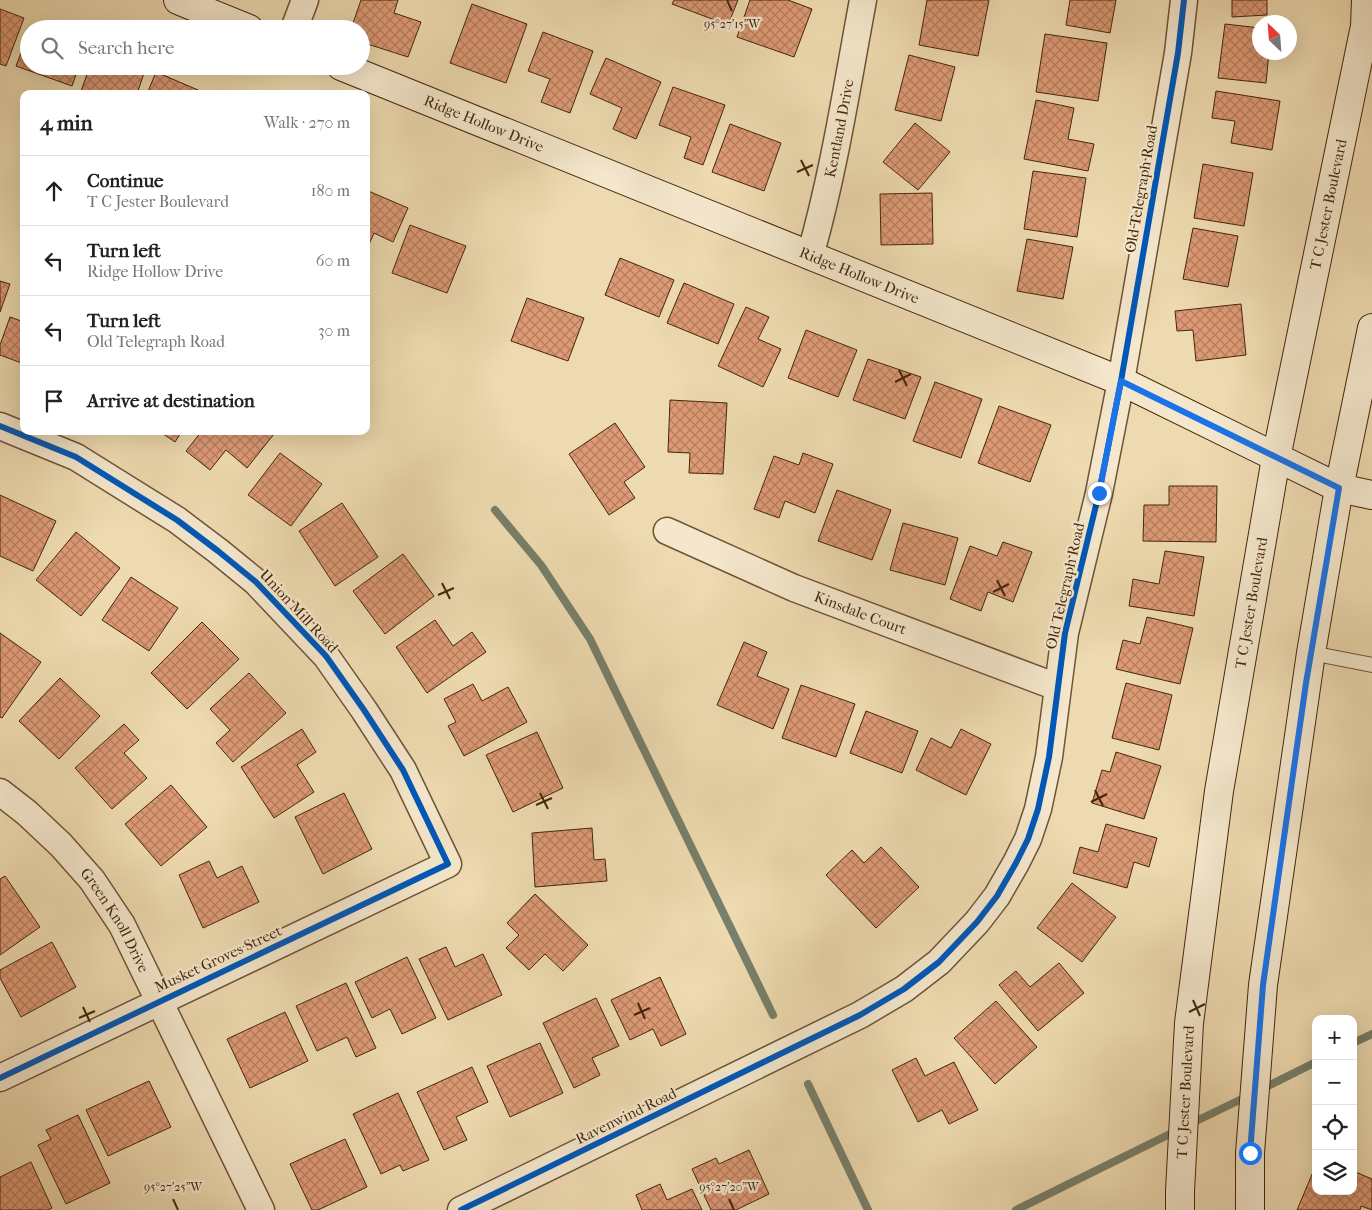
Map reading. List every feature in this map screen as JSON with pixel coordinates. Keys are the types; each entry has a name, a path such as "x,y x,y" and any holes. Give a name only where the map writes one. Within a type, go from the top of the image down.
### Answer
{"main road":[{"path":"178,0 227,20"},
{"name":"T C Jester Boulevard","path":"1180,1201 1190,1023 1219,791 1276,458 1368,18"},
{"name":"Ridge Hollow Drive","path":"364,75 1121,381 1339,488 1372,495"},
{"path":"1250,1210 1250,1153 1263,985 1311,653 1339,488 1372,328"}],"street":[{"path":"297,20 305,0"},
{"name":"Kentland Drive","path":"810,256 833,162 862,0"},
{"name":"Old Telegraph Road","path":"802,1044 860,1015 904,989 939,962 976,922 996,896 1028,839 1038,809 1049,757 1064,633 1099,493 1121,381 1178,53 1184,0"},
{"name":"Union Mill Road","path":"0,426 20,434"},
{"name":"Union Mill Road","path":"22,435 84,461 177,520 256,582 326,656 364,710 403,770 448,864"},
{"name":"Kinsdale Court","path":"667,531 794,588 1057,687"},
{"name":"Green Knoll Drive","path":"0,792 61,845 92,880 122,925 261,1210"},
{"name":"Musket Groves Street","path":"0,1078 448,864"},
{"name":"Ravenwind Road","path":"461,1210 802,1044"}],"lane":[{"path":"1311,653 1372,665"}],"building":[{"path":"361,0 398,0 394,13 421,22 408,57 370,45 370,20 354,20"},
{"path":"674,0 738,0 728,25 672,4"},
{"path":"750,0 788,0 812,9 794,57 737,37"},
{"path":"927,0 989,0 978,56 919,45"},
{"path":"1070,0 1116,0 1110,33 1066,25"},
{"path":"1232,0 1267,0 1267,15 1232,17"},
{"path":"472,4 527,24 506,83 450,63"},
{"path":"0,9 24,18 20,20 20,29 6,66 0,64"},
{"path":"1225,24 1252,27 1252,60 1268,60 1266,83 1218,78"},
{"path":"543,32 593,51 570,113 541,102 550,79 528,71"},
{"path":"1045,34 1107,43 1098,101 1036,92"},
{"path":"909,55 955,67 941,121 895,110"},
{"path":"20,56 20,67 16,66"},
{"path":"606,58 661,82 636,139 613,129 622,108 590,94"},
{"path":"41,75 76,75 72,86"},
{"path":"87,75 143,75 138,90 81,90"},
{"path":"155,75 163,75 198,90 149,90"},
{"path":"673,87 725,105 703,165 684,158 691,137 659,125"},
{"path":"1216,91 1280,101 1272,150 1231,143 1235,121 1212,118"},
{"path":"1036,100 1074,108 1068,139 1094,144 1088,171 1024,159"},
{"path":"915,123 950,152 918,190 883,162"},
{"path":"730,124 781,143 764,191 712,172"},
{"path":"1203,164 1253,173 1244,226 1194,218"},
{"path":"1033,171 1086,178 1077,237 1024,229"},
{"path":"370,192 408,208 393,242 374,233 370,242"},
{"path":"932,193 933,244 881,245 880,194"},
{"path":"410,225 466,246 447,293 392,273"},
{"path":"1193,228 1238,236 1228,287 1183,279"},
{"path":"1027,239 1073,247 1063,299 1017,291"},
{"path":"620,258 674,280 659,317 605,295"},
{"path":"0,281 10,284 0,312"},
{"path":"684,283 734,304 718,344 667,323"},
{"path":"527,298 584,318 568,361 511,341"},
{"path":"1241,304 1246,355 1196,361 1193,330 1177,331 1175,311"},
{"path":"746,307 769,317 758,339 781,349 763,387 718,366"},
{"path":"10,317 20,321 20,362 0,355 0,345"},
{"path":"806,330 857,350 838,397 788,378"},
{"path":"868,359 921,377 905,419 853,400"},
{"path":"935,382 982,399 961,458 913,441"},
{"path":"670,400 727,403 723,474 689,473 690,453 668,452"},
{"path":"999,406 1051,425 1030,482 978,463"},
{"path":"615,423 645,467 624,482 635,498 609,515 569,454"},
{"path":"165,435 179,435 175,442"},
{"path":"199,435 273,435 247,468 226,450 210,470 186,451"},
{"path":"280,453 322,484 291,526 248,495"},
{"path":"803,453 833,464 815,513 785,501 779,518 754,509 774,456 799,465"},
{"path":"1169,486 1217,486 1216,542 1143,541 1144,505 1169,505"},
{"path":"837,490 891,510 872,560 818,541"},
{"path":"0,495 56,521 33,571 0,556"},
{"path":"342,503 378,557 335,586 299,531"},
{"path":"903,523 958,538 945,585 890,570"},
{"path":"76,532 120,568 81,616 36,580"},
{"path":"1003,542 1032,552 1013,602 988,592 981,611 950,599 970,546 997,556"},
{"path":"1165,551 1204,557 1194,616 1129,606 1133,579 1159,584"},
{"path":"403,554 434,596 385,634 353,591"},
{"path":"131,577 178,608 149,651 102,620"},
{"path":"1147,617 1193,628 1180,684 1116,669 1123,640 1140,644"},
{"path":"435,620 453,646 472,632 486,652 427,693 396,647"},
{"path":"202,622 239,659 187,709 151,673"},
{"path":"0,633 41,662 2,718 0,717"},
{"path":"744,642 767,652 757,676 789,689 773,729 717,705"},
{"path":"249,673 286,713 233,762 216,743 230,730 210,709"},
{"path":"60,678 100,716 59,759 19,721"},
{"path":"1126,683 1172,695 1159,750 1112,738"},
{"path":"473,684 482,701 508,687 527,722 464,756 448,726 456,722 444,699"},
{"path":"801,685 855,704 836,757 782,738"},
{"path":"866,711 918,731 902,773 850,753"},
{"path":"124,724 139,740 124,753 147,778 112,809 75,768"},
{"path":"302,729 316,752 297,765 314,792 274,818 241,767"},
{"path":"961,729 991,744 966,795 916,770 931,738 951,748"},
{"path":"537,732 563,788 513,812 486,755"},
{"path":"1116,752 1161,766 1144,819 1092,803 1102,770 1110,772"},
{"path":"171,785 207,827 161,866 125,824"},
{"path":"344,793 372,849 323,874 295,817"},
{"path":"1106,824 1157,838 1149,867 1134,862 1127,888 1073,873 1080,847 1098,852"},
{"path":"592,828 594,860 605,859 607,881 535,887 532,833"},
{"path":"881,847 919,887 876,928 826,875 852,850 864,863"},
{"path":"209,861 217,878 242,866 259,902 203,928 179,875"},
{"path":"5,876 40,927 0,955 0,879"},
{"path":"1072,883 1116,917 1082,962 1037,928"},
{"path":"535,894 588,945 563,971 545,954 529,970 506,948 519,935 507,923"},
{"path":"52,942 76,987 21,1017 0,978 0,970"},
{"path":"446,947 455,967 483,954 502,995 448,1020 419,959"},
{"path":"407,957 436,1018 402,1034 390,1009 372,1018 355,982"},
{"path":"1059,963 1084,993 1038,1031 999,985 1016,971 1030,987"},
{"path":"660,977 686,1034 661,1046 653,1029 630,1040 611,1000"},
{"path":"346,983 376,1048 356,1057 347,1037 317,1051 296,1006"},
{"path":"596,998 619,1046 592,1058 600,1075 574,1088 543,1023"},
{"path":"996,1001 1037,1047 995,1084 954,1038"},
{"path":"285,1012 308,1061 250,1088 227,1039"},
{"path":"540,1043 563,1093 510,1117 487,1066"},
{"path":"916,1058 925,1076 954,1062 978,1110 949,1124 942,1110 918,1122 892,1070"},
{"path":"472,1067 488,1102 456,1117 467,1140 444,1150 417,1092"},
{"path":"149,1081 171,1127 108,1156 86,1110"},
{"path":"398,1093 429,1160 403,1171 400,1165 381,1174 353,1114"},
{"path":"78,1115 110,1183 66,1204 38,1145 51,1139 46,1130"},
{"path":"345,1139 367,1187 318,1210 312,1210 290,1164"},
{"path":"749,1150 769,1194 736,1210 711,1210 692,1169 716,1158 719,1164"},
{"path":"31,1162 52,1208 48,1210 0,1210 0,1177"},
{"path":"1357,1173 1372,1179 1372,1210 1361,1206 1360,1210 1297,1210 1312,1174 1312,1195 1357,1195"},
{"path":"660,1184 667,1200 692,1189 702,1210 642,1210 636,1195"}],"waterway":[{"path":"495,510 541,565 590,639 773,1015"},
{"path":"1357,1041 1372,1034"},
{"path":"1260,1090 1312,1064"},
{"path":"808,1084 868,1210"},
{"path":"1188,1125 1248,1096"},
{"path":"1016,1210 1178,1130"}],"cycle path":[{"path":"461,1210 860,1015 904,989 939,962 977,922 997,896 1028,839 1038,809 1049,757 1065,633 1099,493 1121,381 1178,53 1184,0"},
{"path":"0,426 20,434"},
{"path":"0,1078 448,864 403,770 364,710 326,656 256,582 177,520 76,457 22,435"}],"route":[{"path":"1099,493 1121,381 1339,488 1306,683 1263,985 1250,1153"}]}
